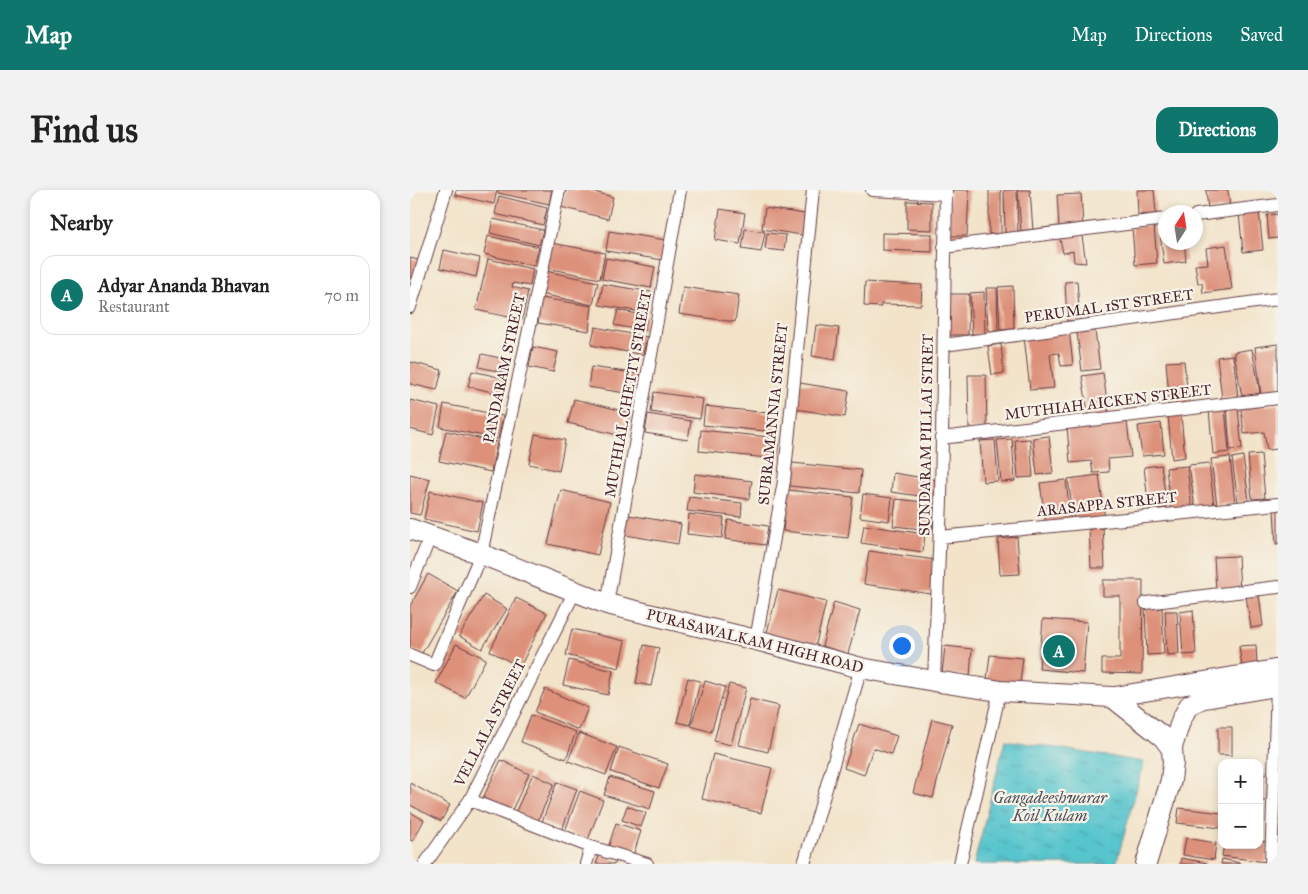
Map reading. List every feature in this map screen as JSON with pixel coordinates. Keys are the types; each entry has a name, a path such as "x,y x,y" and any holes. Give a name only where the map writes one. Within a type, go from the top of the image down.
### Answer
{"main road":[{"name":"PURASAWALKAM HIGH ROAD","path":"410,529 480,554 607,604 861,668 934,681 1000,692 1112,697 1278,680"},
{"path":"1146,864 1171,780 1172,749 1181,720 1189,705 1202,699 1278,680"},
{"path":"1112,697 1163,737 1172,749"}],"street":[{"path":"410,307 446,190"},
{"name":"PANDARAM STREET","path":"410,655 434,665 480,554 559,190"},
{"name":"MUTHIAL CHETTY STREET","path":"607,604 680,190"},
{"name":"SUBRAMANNIA STREET","path":"756,640 784,481 813,190"},
{"path":"872,190 946,192"},
{"name":"SUNDARAM PILLAI STRET","path":"934,681 940,537 946,192"},
{"path":"1203,214 1278,205"},
{"path":"944,247 1158,220"},
{"name":"PERUMAL 1ST STREET","path":"944,345 1278,300"},
{"name":"MUTHIAH AICKEN STREET","path":"941,438 1278,398"},
{"name":"ARASAPPA STREET","path":"940,537 1278,504"},
{"path":"410,587 430,537"},
{"path":"1146,603 1278,587"},
{"name":"VELLALA STREET","path":"425,864 470,800 575,591"},
{"path":"804,864 861,668"},
{"path":"1271,864 1278,680"},
{"path":"960,864 1000,692"},
{"path":"470,800 591,847 647,864"},
{"path":"586,864 591,847"}],"water":[{"name":"Gangadeeshwarar Koil Kulam","path":"1005,740 1144,762 1116,864 974,864"}],"building":[{"path":"456,190 497,190 494,204 455,195"},
{"path":"499,190 552,190 549,204 498,193"},
{"path":"566,190 587,190 613,197 608,219 561,207"},
{"path":"950,190 969,190 967,236 948,236"},
{"path":"989,190 1001,190 1001,234 989,234"},
{"path":"1004,190 1017,190 1018,233 1005,233"},
{"path":"1018,190 1030,190 1033,231 1021,232"},
{"path":"1137,190 1154,190 1156,214 1138,215"},
{"path":"1206,190 1228,190 1230,208 1208,210"},
{"path":"1081,194 1083,226 1059,227 1057,195"},
{"path":"499,196 547,208 543,225 495,214"},
{"path":"907,201 932,202 932,230 907,229"},
{"path":"765,208 805,214 802,235 762,229"},
{"path":"720,209 745,213 740,244 715,240"},
{"path":"1259,211 1263,250 1243,252 1239,213"},
{"path":"1278,214 1278,238 1269,239 1267,215"},
{"path":"493,219 543,230 539,245 490,233"},
{"path":"1154,225 1157,263 1135,265 1132,227"},
{"path":"745,229 765,232 761,252 742,249"},
{"path":"1081,230 1086,263 1074,262 1073,251 1063,253 1059,234"},
{"path":"609,231 666,240 663,260 606,251"},
{"path":"767,233 786,235 784,251 765,249"},
{"path":"882,233 932,234 932,252 882,250"},
{"path":"488,236 539,247 534,266 484,254"},
{"path":"552,243 605,253 600,279 547,268"},
{"path":"1226,245 1232,289 1203,293 1202,283 1198,283 1195,265 1208,264 1206,248"},
{"path":"444,250 480,258 476,277 440,268"},
{"path":"1162,250 1185,250 1186,261 1164,264"},
{"path":"410,258 422,261 416,280 410,279"},
{"path":"606,258 655,267 651,288 602,279"},
{"path":"488,259 533,269 530,286 513,283 512,287 528,291 522,320 476,310"},
{"path":"546,271 598,282 593,305 541,294"},
{"path":"1077,281 1080,320 1067,321 1065,282"},
{"path":"865,282 922,285 921,305 881,304 881,307 864,306"},
{"path":"603,284 651,292 648,313 599,305"},
{"path":"1013,286 1014,329 1000,330 998,287"},
{"path":"683,287 739,295 735,322 679,314"},
{"path":"986,288 997,288 998,331 988,331"},
{"path":"984,292 985,334 972,334 970,293"},
{"path":"949,294 969,294 968,335 948,335"},
{"path":"541,298 592,306 589,331 538,323"},
{"path":"618,310 647,316 644,331 614,325"},
{"path":"816,325 839,328 835,360 812,356"},
{"path":"595,327 647,337 643,355 591,345"},
{"path":"1069,329 1073,365 1061,366 1059,353 1050,354 1054,388 1030,390 1024,336"},
{"path":"1095,331 1100,369 1082,371 1077,333"},
{"path":"1001,344 1004,373 992,375 988,346"},
{"path":"1278,344 1278,393 1261,395 1255,347"},
{"path":"533,347 558,352 553,372 529,367"},
{"path":"1252,349 1260,393 1242,397 1234,352"},
{"path":"482,354 509,360 506,373 479,367"},
{"path":"1233,355 1238,397 1222,399 1217,357"},
{"path":"1184,361 1189,405 1170,407 1166,362"},
{"path":"410,362 442,370 437,390 410,384"},
{"path":"591,367 640,374 637,395 588,387"},
{"path":"472,371 507,379 503,395 468,386"},
{"path":"1103,373 1109,415 1089,418 1082,376"},
{"path":"968,375 986,375 987,429 969,429"},
{"path":"800,383 849,391 845,417 796,409"},
{"path":"654,392 703,399 700,419 651,412"},
{"path":"574,399 631,413 626,437 568,423"},
{"path":"410,400 439,407 433,435 410,429"},
{"path":"444,404 503,416 498,439 440,427"},
{"path":"1278,404 1278,449 1267,450 1264,432 1244,434 1241,409"},
{"path":"705,406 777,414 775,432 703,425"},
{"path":"1225,408 1229,452 1213,454 1209,410"},
{"path":"1238,408 1242,449 1230,450 1227,409"},
{"path":"648,414 691,421 688,440 645,433"},
{"path":"1181,415 1185,457 1172,459 1168,416"},
{"path":"1127,421 1131,457 1108,459 1109,472 1093,473 1091,461 1070,463 1067,426"},
{"path":"1161,423 1164,454 1142,456 1138,426"},
{"path":"701,430 779,438 777,459 699,451"},
{"path":"446,431 497,442 491,472 439,461"},
{"path":"535,434 565,440 559,471 529,464"},
{"path":"1049,436 1053,473 1037,475 1033,438"},
{"path":"1012,439 1015,481 1001,482 997,440"},
{"path":"1030,439 1033,477 1018,478 1015,440"},
{"path":"995,440 998,481 983,482 980,441"},
{"path":"1261,454 1265,498 1252,499 1248,455"},
{"path":"1243,456 1249,501 1238,502 1232,458"},
{"path":"1230,457 1235,503 1217,505 1211,459"},
{"path":"792,463 861,470 859,493 790,486"},
{"path":"1209,463 1214,506 1195,509 1189,465"},
{"path":"1161,465 1167,507 1149,510 1144,467"},
{"path":"1187,466 1192,510 1171,513 1166,468"},
{"path":"893,473 937,480 934,498 891,492"},
{"path":"410,474 430,479 420,515 410,513"},
{"path":"695,474 752,481 749,499 693,492"},
{"path":"1099,475 1105,519 1074,522 1068,479"},
{"path":"1066,480 1071,523 1046,526 1040,483"},
{"path":"561,490 610,502 598,555 548,544"},
{"path":"787,490 853,497 848,538 783,531"},
{"path":"430,491 483,503 477,531 424,519"},
{"path":"863,494 892,498 889,521 860,517"},
{"path":"689,497 742,503 741,517 687,511"},
{"path":"896,499 934,503 932,530 893,526"},
{"path":"1274,510 1278,510 1278,544 1276,544"},
{"path":"623,514 681,524 678,544 620,534"},
{"path":"689,514 724,518 722,538 687,534"},
{"path":"728,520 768,526 765,545 725,539"},
{"path":"864,525 925,534 923,552 861,543"},
{"path":"1103,528 1105,568 1091,568 1089,529"},
{"path":"1017,537 1020,574 1000,575 998,539"},
{"path":"869,551 936,560 931,594 864,584"},
{"path":"1238,556 1240,590 1216,591 1214,557"},
{"path":"428,574 458,591 422,653 410,649 410,606"},
{"path":"1103,580 1143,580 1142,674 1102,673 1102,659 1120,659 1120,596 1103,596"},
{"path":"778,590 826,602 815,648 766,636"},
{"path":"484,595 507,609 482,649 459,636"},
{"path":"1259,595 1263,626 1251,628 1246,596"},
{"path":"516,598 547,613 520,667 490,651"},
{"path":"834,602 860,610 848,654 822,646"},
{"path":"1162,608 1164,654 1147,655 1145,609"},
{"path":"1193,610 1196,654 1183,655 1180,612"},
{"path":"1165,611 1177,611 1179,654 1167,655"},
{"path":"1043,619 1087,622 1083,673 1039,669"},
{"path":"572,629 625,641 619,668 566,655"},
{"path":"456,644 486,659 465,698 436,683"},
{"path":"644,645 659,648 651,686 636,683"},
{"path":"1256,645 1257,665 1242,667 1239,646"},
{"path":"945,646 972,649 970,676 942,674"},
{"path":"990,655 1023,658 1020,683 987,679"},
{"path":"569,660 613,671 608,695 563,685"},
{"path":"688,678 700,681 690,725 677,722"},
{"path":"705,681 725,687 711,732 691,726"},
{"path":"729,684 746,688 731,745 714,741"},
{"path":"545,689 588,708 579,730 535,712"},
{"path":"750,699 779,706 768,752 739,745"},
{"path":"531,715 576,732 566,759 521,742"},
{"path":"932,719 952,724 933,798 913,793"},
{"path":"859,724 897,736 891,754 873,748 864,775 844,768"},
{"path":"1218,727 1232,727 1232,755 1218,755"},
{"path":"579,733 617,747 606,775 568,761"},
{"path":"619,747 668,764 659,788 611,772"},
{"path":"713,754 772,768 761,813 702,799"},
{"path":"501,760 529,774 511,812 483,798"},
{"path":"533,774 554,784 537,823 515,813"},
{"path":"1263,774 1272,774 1271,801 1263,801"},
{"path":"610,777 655,791 650,809 604,795"},
{"path":"557,782 577,789 562,830 542,822"},
{"path":"410,783 450,805 441,821 410,805"},
{"path":"580,791 603,800 588,840 565,831"},
{"path":"627,806 646,813 641,827 622,820"},
{"path":"1179,808 1218,813 1218,828 1177,823"},
{"path":"410,812 424,820 413,841 410,840"},
{"path":"616,823 641,831 633,856 608,848"},
{"path":"1186,838 1216,843 1214,860 1183,855"},
{"path":"1263,841 1268,842 1266,862 1222,856 1223,849 1263,849"},
{"path":"600,854 616,860 615,864 596,864"},
{"path":"1181,858 1207,863 1207,864 1180,864"},
{"path":"1222,859 1240,863 1240,864 1221,864"}],"place":[{"name":"Adyar Ananda Bhavan","path":"1059,651"}]}
